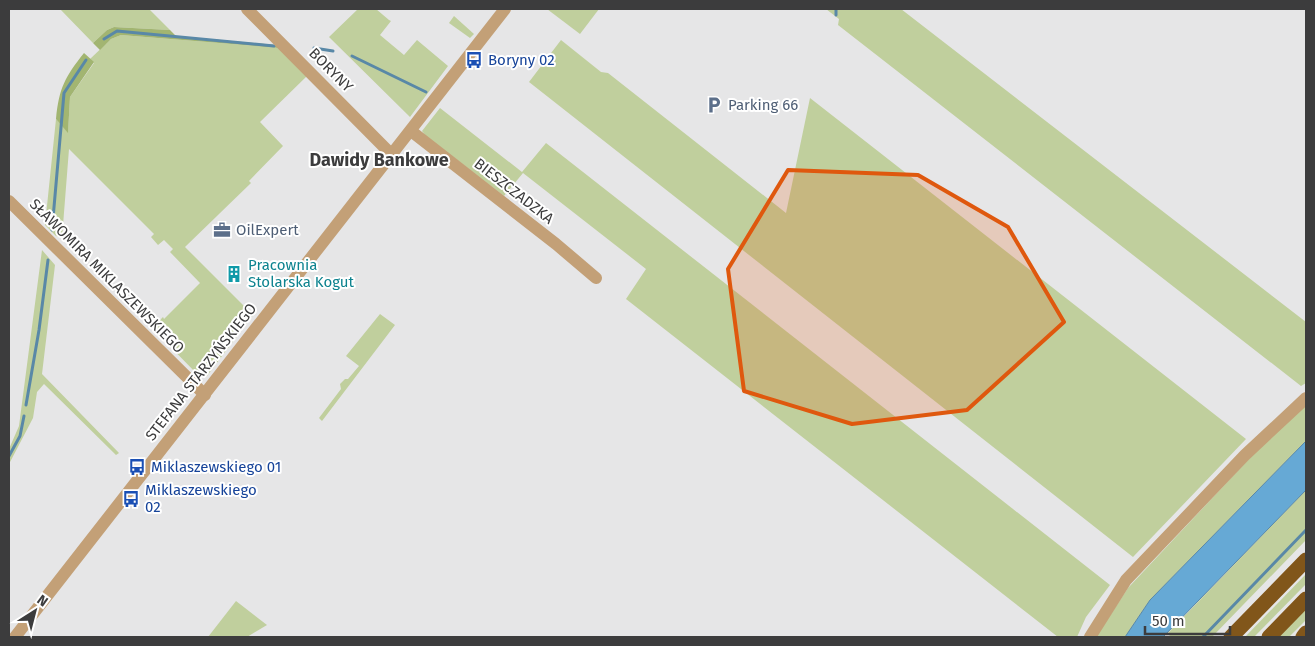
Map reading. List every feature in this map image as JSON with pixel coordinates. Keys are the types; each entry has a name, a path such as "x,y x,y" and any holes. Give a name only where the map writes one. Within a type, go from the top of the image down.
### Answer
{"highway":[{"path":"1231,637 1306,560"},
{"path":"1269,637 1306,600"},
{"path":"1303,637 1306,634"}],"street":[{"name":"BORYNY","path":"247,9 392,155"},
{"name":"STEFANA STARZYŃSKIEGO","path":"15,637 505,9"},
{"name":"BIESZCZADZKA","path":"410,131 556,244 596,278"},
{"name":"SŁAWOMIRA MIKLASZEWSKIEGO","path":"9,201 205,395"},
{"path":"1090,637 1126,580 1245,455 1306,398"}],"highlighted area":[{"path":"788,170 918,175 1008,227 1064,322 967,410 852,424 744,391 728,269"}],"green space":[{"path":"60,9 149,9 170,30 114,27 107,30 93,43"},
{"path":"358,9 376,9 391,21 380,35 404,55 417,40 448,66 410,117 329,37"},
{"path":"547,9 599,9 580,34"},
{"path":"826,9 901,9 1306,322 1306,383 1301,386 838,25 839,19"},
{"path":"454,16 474,34 470,38 449,23"},
{"path":"114,27 170,30 176,36 276,45 279,48 121,35 111,39 100,50 93,43 107,30"},
{"path":"121,35 279,48 307,76 260,122 283,146 249,181 251,183 185,247 253,315 207,376 199,376 152,328 163,317 164,319 200,283 170,252 173,249 164,240 158,245 151,237 154,234 69,149 62,238 56,236 45,225 56,119 68,132 70,97 94,63 90,59 111,39"},
{"path":"561,40 601,72 608,73 786,213 810,98 1246,439 1133,557 529,82"},
{"path":"84,53 94,62 70,97 68,133 56,119 59,99 64,83"},
{"path":"440,108 522,172 546,143 1110,585 1086,617 1077,637 1058,637 626,299 646,269 523,173 504,196 426,136 422,131"},
{"path":"42,250 55,265 42,374 119,453 116,455 44,384 37,392 33,418 9,464 9,449 19,426"},
{"path":"380,314 395,325 322,421 319,418 341,389 340,384 345,379 348,379 359,366 346,356"},
{"path":"1306,405 1306,441 1150,600 1125,637 1096,637 1128,588 1262,445"},
{"path":"1306,490 1306,540 1212,637 1168,637 1170,635 1168,633"},
{"path":"1306,574 1306,584 1254,637 1245,637"},
{"path":"236,601 267,625 247,637 208,637"},
{"path":"1306,609 1306,620 1289,637 1279,637"}],"water":[{"path":"1306,441 1306,490 1163,637 1125,637 1150,600"}],"waterway":[{"path":"836,9 836,15"},
{"path":"104,39 117,31 274,46"},
{"path":"314,48 333,51"},
{"path":"352,56 426,92"},
{"path":"52,230 64,93 86,60"},
{"path":"26,405 39,330 48,260"},
{"path":"9,456 20,436 24,416"},
{"path":"1203,637 1306,530"}],"place":[{"name":"Boryny 02","path":"474,60"},
{"name":"Parking 66","path":"714,105"},
{"name":"OilExpert","path":"222,230"},
{"name":"Pracownia Stolarska Kogut","path":"234,274"},
{"name":"Miklaszewskiego 01","path":"137,467"},
{"name":"Miklaszewskiego 02","path":"131,499"}],"district":[{"name":"Dawidy Bankowe","path":"379,160"}]}
